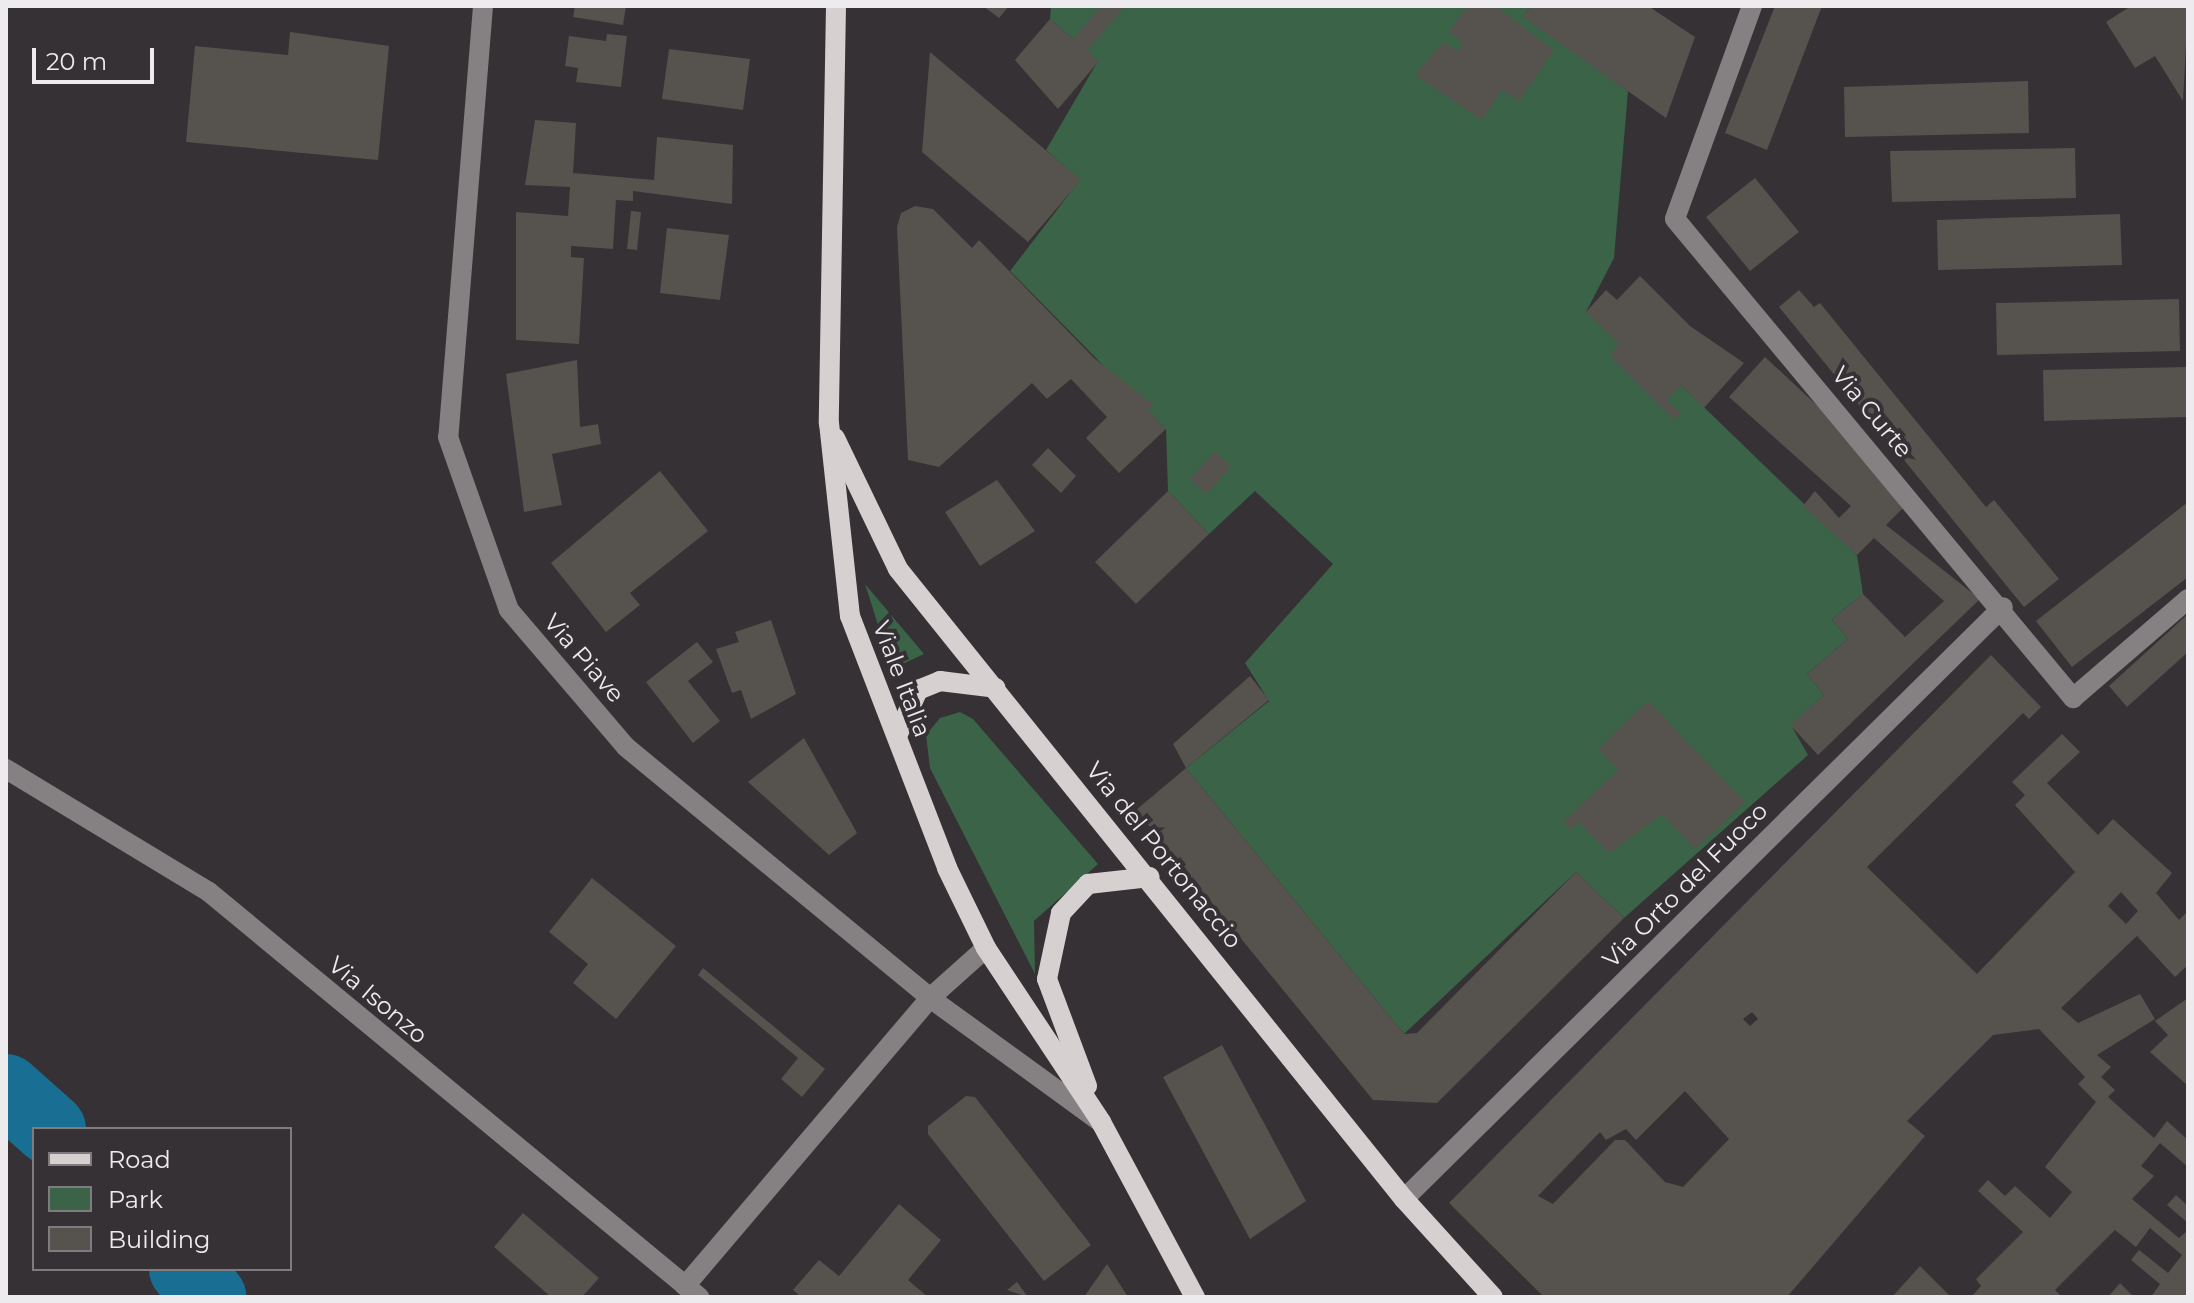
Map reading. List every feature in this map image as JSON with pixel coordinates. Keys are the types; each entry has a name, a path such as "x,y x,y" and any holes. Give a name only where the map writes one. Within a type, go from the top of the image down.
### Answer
{"main road":[{"name":"Viale Italia","path":"836,6 829,423 850,616 986,948 1101,1122 1195,1297"},
{"name":"Via del Portonaccio","path":"829,423 898,569 1150,877 1404,1199 1493,1297"},
{"path":"897,737 900,715 918,690 940,681 996,688"},
{"path":"1101,1122 1047,979 1061,913 1088,884 1150,877"}],"street":[{"name":"Via Piave","path":"483,6 448,437 509,610 626,747 930,998 1101,1122"},
{"name":"Via Curte","path":"1752,6 1675,219 2003,607 2073,698 2188,599"},
{"name":"Via Orto del Fuoco","path":"1404,1199 2003,607"},
{"name":"Via Isonzo","path":"6,769 209,892 692,1291"},
{"path":"692,1291 930,998 986,948"}],"green space":[{"path":"1051,6 1530,6 1525,14 1628,91 1614,258 1586,312 1681,385 1857,555 1863,594 1832,619 1848,639 1807,674 1824,695 1791,725 1808,755 1624,918 1576,872 1404,1034 1186,768 1269,701 1245,663 1333,564 1255,491 1209,534 1168,491 1166,429 1010,271 1080,180 1046,150 1098,61 1050,19"},
{"path":"865,584 924,654 892,669"},
{"path":"960,712 973,719 1098,864 1034,921 1035,974 930,768 926,735 940,718"}],"building":[{"path":"575,6 626,6 623,25 573,17"},
{"path":"983,6 1009,6 999,18"},
{"path":"1101,6 1125,6 1087,51 1099,61 1058,109 1015,60 1050,19 1073,39"},
{"path":"1467,6 1495,6 1554,50 1519,101 1502,90 1482,120 1415,75 1443,42 1457,51 1463,43 1449,32"},
{"path":"1530,6 1648,6 1695,37 1666,118 1523,17"},
{"path":"1775,6 1822,6 1767,150 1725,133"},
{"path":"2131,6 2188,6 2183,101 2155,56 2135,68 2106,22"},
{"path":"290,32 389,46 378,160 186,142 195,46 288,55"},
{"path":"607,34 627,36 621,87 576,82 578,68 565,66 569,36 606,41"},
{"path":"669,49 750,59 743,110 662,99"},
{"path":"930,52 1081,180 1028,242 922,152"},
{"path":"2028,81 2029,133 1845,137 1844,87"},
{"path":"535,120 576,123 573,173 654,180 657,137 733,145 732,204 633,191 633,201 616,200 613,249 571,246 571,257 584,258 579,344 516,340 516,212 568,216 570,187 525,185"},
{"path":"2075,148 2076,198 1892,202 1890,151"},
{"path":"1755,178 1799,232 1750,271 1706,217"},
{"path":"915,206 933,209 972,248 979,240 1094,358 1154,405 1148,410 1166,429 1119,473 1086,438 1107,417 1071,379 1047,399 1032,383 939,467 908,460 897,227 901,213"},
{"path":"631,211 641,212 637,250 627,249"},
{"path":"2120,214 2122,265 1938,270 1937,220"},
{"path":"667,228 729,235 720,300 660,293"},
{"path":"1640,276 1690,326 1744,363 1704,408 1681,385 1667,400 1681,413 1674,420 1610,356 1619,344 1586,312 1606,290 1617,300"},
{"path":"1799,290 1814,307 1820,303 1986,507 1994,500 2059,579 2024,607 1779,307"},
{"path":"2179,299 2180,351 1997,355 1996,303"},
{"path":"1765,357 1839,426 1905,506 1886,525 1980,599 1818,755 1790,725 1824,695 1807,674 1848,639 1832,619 1863,594 1905,637 1944,601 1874,538 1857,555 1803,506 1815,491 1839,518 1851,506 1729,397"},
{"path":"577,360 580,427 598,424 601,444 552,454 562,505 524,512 506,374"},
{"path":"2188,367 2188,417 2044,421 2043,370"},
{"path":"1048,448 1076,476 1061,493 1032,465"},
{"path":"1215,451 1231,467 1206,494 1190,479"},
{"path":"660,471 708,531 630,593 640,605 606,632 551,563"},
{"path":"997,480 1035,531 980,566 945,512"},
{"path":"1168,491 1209,534 1136,604 1095,562"},
{"path":"2188,502 2188,577 2072,667 2036,621"},
{"path":"2188,614 2188,652 2127,707 2109,686"},
{"path":"771,620 796,694 751,719 741,690 732,693 716,649 739,642 735,632"},
{"path":"697,642 713,662 688,681 720,721 693,743 646,682"},
{"path":"1991,655 2041,707 2029,719 2023,713 1867,867 1977,974 2075,872 2015,805 2025,795 2012,782 2062,734 2080,752 2047,783 2098,835 2113,819 2172,873 2156,893 2179,920 2188,911 2188,965 2175,977 2137,936 2061,1008 2078,1023 2140,994 2155,1019 2097,1055 2111,1067 2101,1077 2115,1090 2108,1097 2154,1138 2167,1121 2188,1140 2188,1167 2160,1143 2141,1166 2154,1176 2132,1199 2179,1238 2188,1230 2188,1297 2151,1297 2160,1284 2131,1260 2139,1250 2168,1273 2182,1255 2150,1228 2136,1247 2115,1230 2055,1290 2062,1297 1971,1297 1981,1286 1976,1279 2023,1232 1978,1191 1988,1180 2005,1196 2015,1186 2050,1218 2072,1192 2045,1167 2096,1102 2078,1084 2085,1077 2039,1029 1993,1035 1907,1121 1925,1136 1787,1297 1544,1297 1449,1203","holes":["2121,892 2138,911 2126,924 2108,906","1752,1012 1758,1019 1750,1026 1743,1019","1685,1091 1729,1139 1683,1187 1665,1182 1625,1140 1615,1140 1553,1204 1538,1196 1600,1132 1606,1140 1626,1129 1636,1140"]},
{"path":"1250,676 1269,700 1186,768 1173,744"},
{"path":"1648,701 1745,802 1695,849 1662,814 1609,853 1578,822 1571,830 1563,822 1618,770 1598,749"},
{"path":"804,738 857,833 829,855 748,782"},
{"path":"1186,768 1404,1034 1417,1033 1576,872 1624,918 1437,1103 1373,1100 1136,810"},
{"path":"592,878 676,946 616,1019 573,983 588,964 549,932"},
{"path":"703,968 825,1069 802,1097 781,1079 798,1058 698,975"},
{"path":"2188,998 2188,1086 2150,1052 2168,1035 2155,1021"},
{"path":"1222,1045 1306,1201 1250,1239 1163,1077"},
{"path":"966,1096 975,1097 1091,1245 1044,1281 928,1134 928,1126"},
{"path":"2176,1195 2188,1206 2188,1223 2167,1205"},
{"path":"899,1204 941,1240 908,1280 928,1297 801,1297 793,1290 819,1260 839,1276"},
{"path":"523,1213 599,1278 582,1297 551,1297 494,1247"},
{"path":"1107,1264 1128,1297 1084,1297"},
{"path":"1920,1266 1951,1297 1892,1297"},
{"path":"1017,1282 1028,1297 1007,1290"},
{"path":"2120,1283 2134,1297 2108,1297"}],"waterway":[{"path":"6,1090 48,1127"},
{"path":"187,1271 210,1297"}]}
